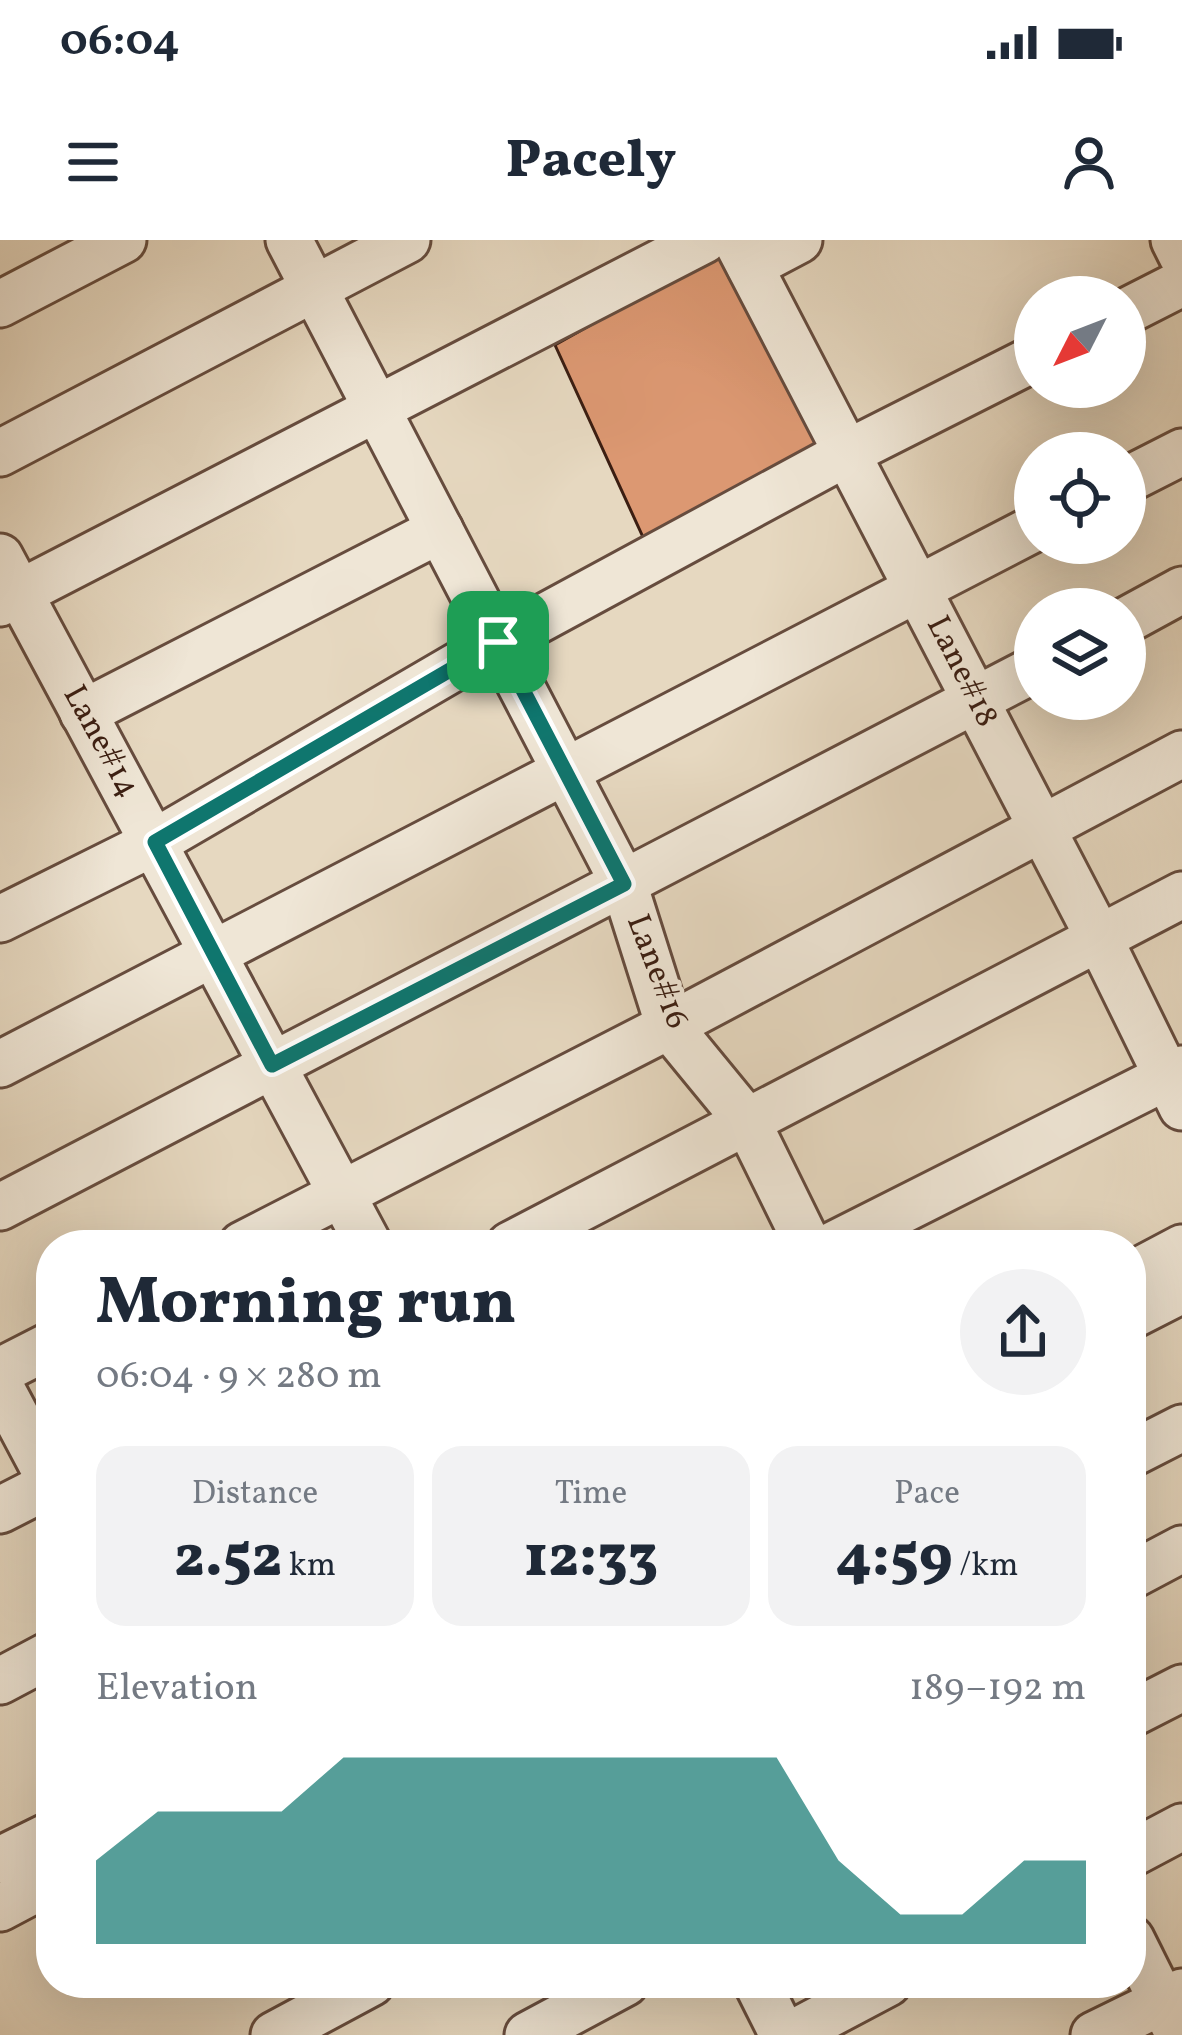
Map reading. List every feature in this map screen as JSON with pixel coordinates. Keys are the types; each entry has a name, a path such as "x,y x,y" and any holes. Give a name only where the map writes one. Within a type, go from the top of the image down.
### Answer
{"street":[{"path":"0,304 123,240"},
{"name":"Lane#16","path":"289,240 624,884 669,1026 747,1121 801,1230"},
{"path":"0,454 406,240"},
{"path":"6,584 376,409 704,240"},
{"path":"743,253 799,240"},
{"path":"1174,240 1182,256"},
{"name":"Lane#18","path":"743,253 1177,1084"},
{"path":"1146,301 1182,283"},
{"path":"0,919 155,842 498,642 847,453 1014,369"},
{"path":"1146,470 1182,452"},
{"path":"83,713 440,530"},
{"path":"0,1064 1014,539"},
{"name":"Lane#14","path":"6,584 155,842 361,1230"},
{"path":"1146,609 1182,590"},
{"path":"0,1207 1014,680"},
{"path":"271,1230 669,1026 1182,754"},
{"path":"539,1230 1182,895"},
{"path":"865,1230 1177,1084"},
{"path":"1146,1267 1182,1248"},
{"path":"1146,1308 1182,1290"},
{"path":"0,1371 36,1353"},
{"path":"0,1386 36,1454"},
{"path":"1146,1446 1182,1428"},
{"path":"0,1510 36,1491"},
{"path":"1146,1568 1182,1549"},
{"path":"0,1681 36,1662"},
{"path":"1146,1706 1182,1688"},
{"path":"1146,1846 1182,1827"},
{"path":"0,1860 36,1842"},
{"path":"0,1908 36,1889"},
{"path":"1094,2035 1175,2009 1146,1964"},
{"path":"528,2035 598,1998"},
{"path":"766,1998 787,2035 859,1998"},
{"path":"274,2035 321,2010"}],"building":[{"path":"724,250 830,455 648,548 555,345"}],"route":[{"path":"498,642 624,884 272,1065 155,842 498,642"}]}
